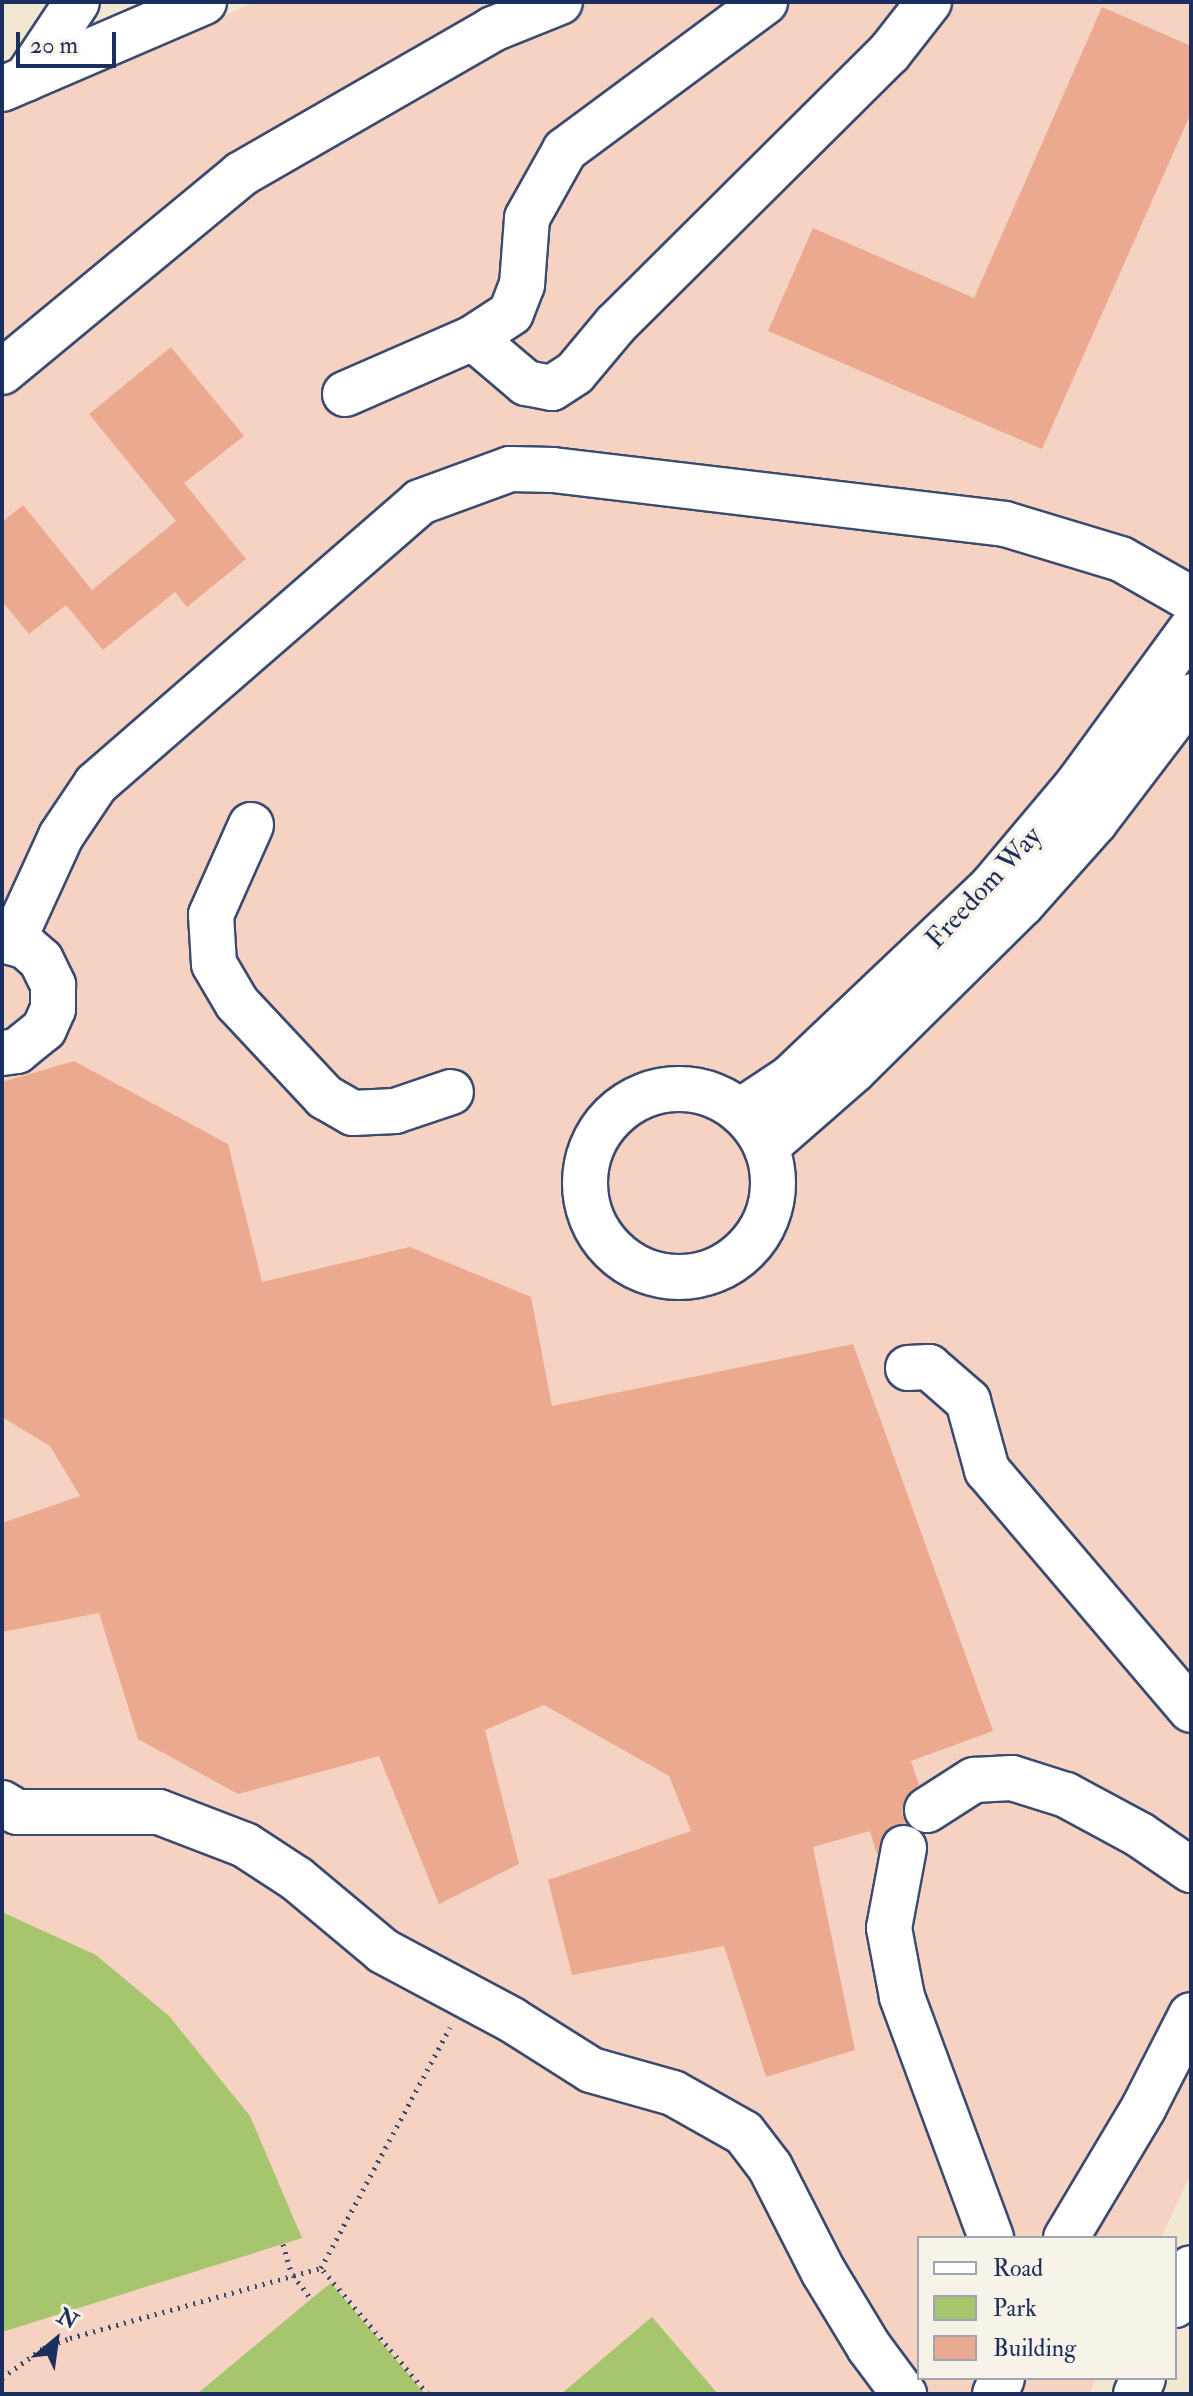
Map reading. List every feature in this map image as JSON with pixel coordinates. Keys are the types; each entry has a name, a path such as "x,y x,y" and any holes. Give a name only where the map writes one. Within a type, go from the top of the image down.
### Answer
{"street":[{"path":"14,84 77,2"},
{"path":"14,84 204,2"},
{"path":"2,372 241,174 493,29 560,2"},
{"path":"345,394 473,338 511,313 522,285 527,218 565,150 765,2"},
{"path":"473,338 526,383 552,388 575,373 616,324 889,53 929,2"},
{"path":"2,1053 17,1051 44,1029 53,1009 53,985 49,971 33,953 7,941 61,836 96,784 420,502 510,469 553,470 1005,524 1121,559 1191,599"},
{"name":"Freedom Way","path":"740,1111 790,1078 992,886 1077,785 1191,629"},
{"name":"Freedom Way","path":"766,1147 854,1070 1022,904 1095,822 1191,696"},
{"path":"251,825 211,915 214,964 237,1003 325,1097 353,1113 395,1111 451,1092"},
{"path":"666,1090 695,1090 718,1097 740,1111 766,1147 772,1169 771,1205 765,1223 735,1260 715,1271 685,1278 660,1276 630,1264 604,1241 591,1219 585,1190 590,1150 613,1116 636,1099 666,1090"},
{"path":"908,1368 929,1367 968,1401 987,1470 1191,1710"},
{"path":"927,1810 974,1780 1012,1778 1066,1795 1140,1835 1191,1870"},
{"path":"2,1803 17,1812 159,1812 198,1824 245,1845 297,1879 383,1951 468,1996 591,2070 673,2093 744,2133 770,2167 823,2271 861,2334 904,2394"},
{"path":"904,1848 889,1928 902,1997 990,2236"},
{"path":"1067,2236 1144,2107 1191,2015"},
{"path":"1177,2300 1191,2268"}],"path":[{"path":"2,2378 43,2348 70,2338 321,2268 468,1996"},
{"path":"283,2244 292,2275 311,2299"},
{"path":"321,2268 428,2394"}],"shaded area":[{"path":"256,2 1191,2 1191,2173 1162,2236 917,2236 917,2380 1096,2380 1089,2394 2,2394 2,109"}],"green space":[{"path":"2,1912 96,1955 169,2016 250,2116 302,2238 2,2332"},
{"path":"331,2283 425,2394 197,2394 311,2299"},
{"path":"652,2317 718,2394 561,2394"}],"building":[{"path":"1102,7 1191,46 1191,113 1042,449 768,331 813,228 974,298"},
{"path":"171,347 244,436 184,483 246,559 187,607 175,592 103,650 66,605 29,634 2,601 2,522 23,505 92,590 176,521 89,414"},
{"path":"74,1061 228,1144 262,1282 410,1247 531,1297 552,1406 853,1344 993,1731 911,1761 919,1785 905,1799 902,1812 906,1824 886,1831 877,1855 870,1831 813,1847 855,2050 766,2077 724,1946 572,1975 548,1880 691,1831 669,1776 544,1705 485,1730 519,1864 439,1904 379,1756 238,1794 138,1739 99,1613 2,1632 2,1523 80,1496 50,1446 2,1417 2,1082"}]}
